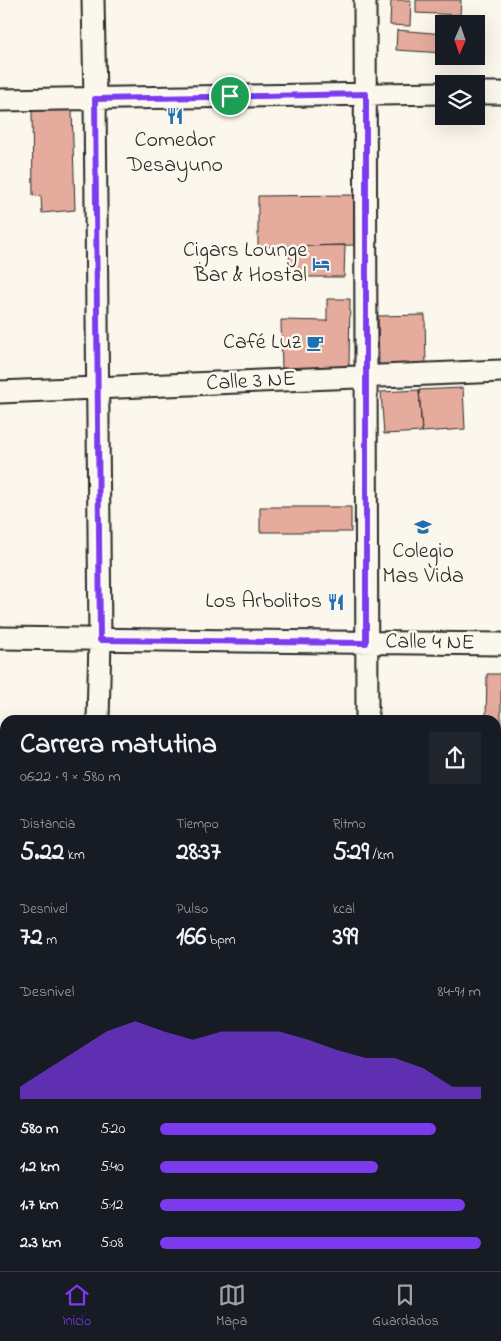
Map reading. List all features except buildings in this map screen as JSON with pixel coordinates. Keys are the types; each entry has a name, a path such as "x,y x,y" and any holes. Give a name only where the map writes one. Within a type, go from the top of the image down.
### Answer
{"street":[{"path":"93,0 100,640 98,715"},
{"path":"366,0 367,715"},
{"path":"0,100 435,93"},
{"path":"485,93 501,93"},
{"name":"Calle 3 NE","path":"0,392 501,371"},
{"name":"Calle 4 NE","path":"0,638 501,644"}],"place":[{"name":"Comedor Desayuno","path":"175,116"},
{"name":"Cigars Lounge Bar & Hostal","path":"321,264"},
{"name":"Café Luz","path":"315,343"},
{"name":"Colegio Mas Vida","path":"423,527"},
{"name":"Los Arbolitos","path":"336,602"}],"route":[{"path":"366,94 366,643 100,640 95,99 230,96 366,94"}]}
